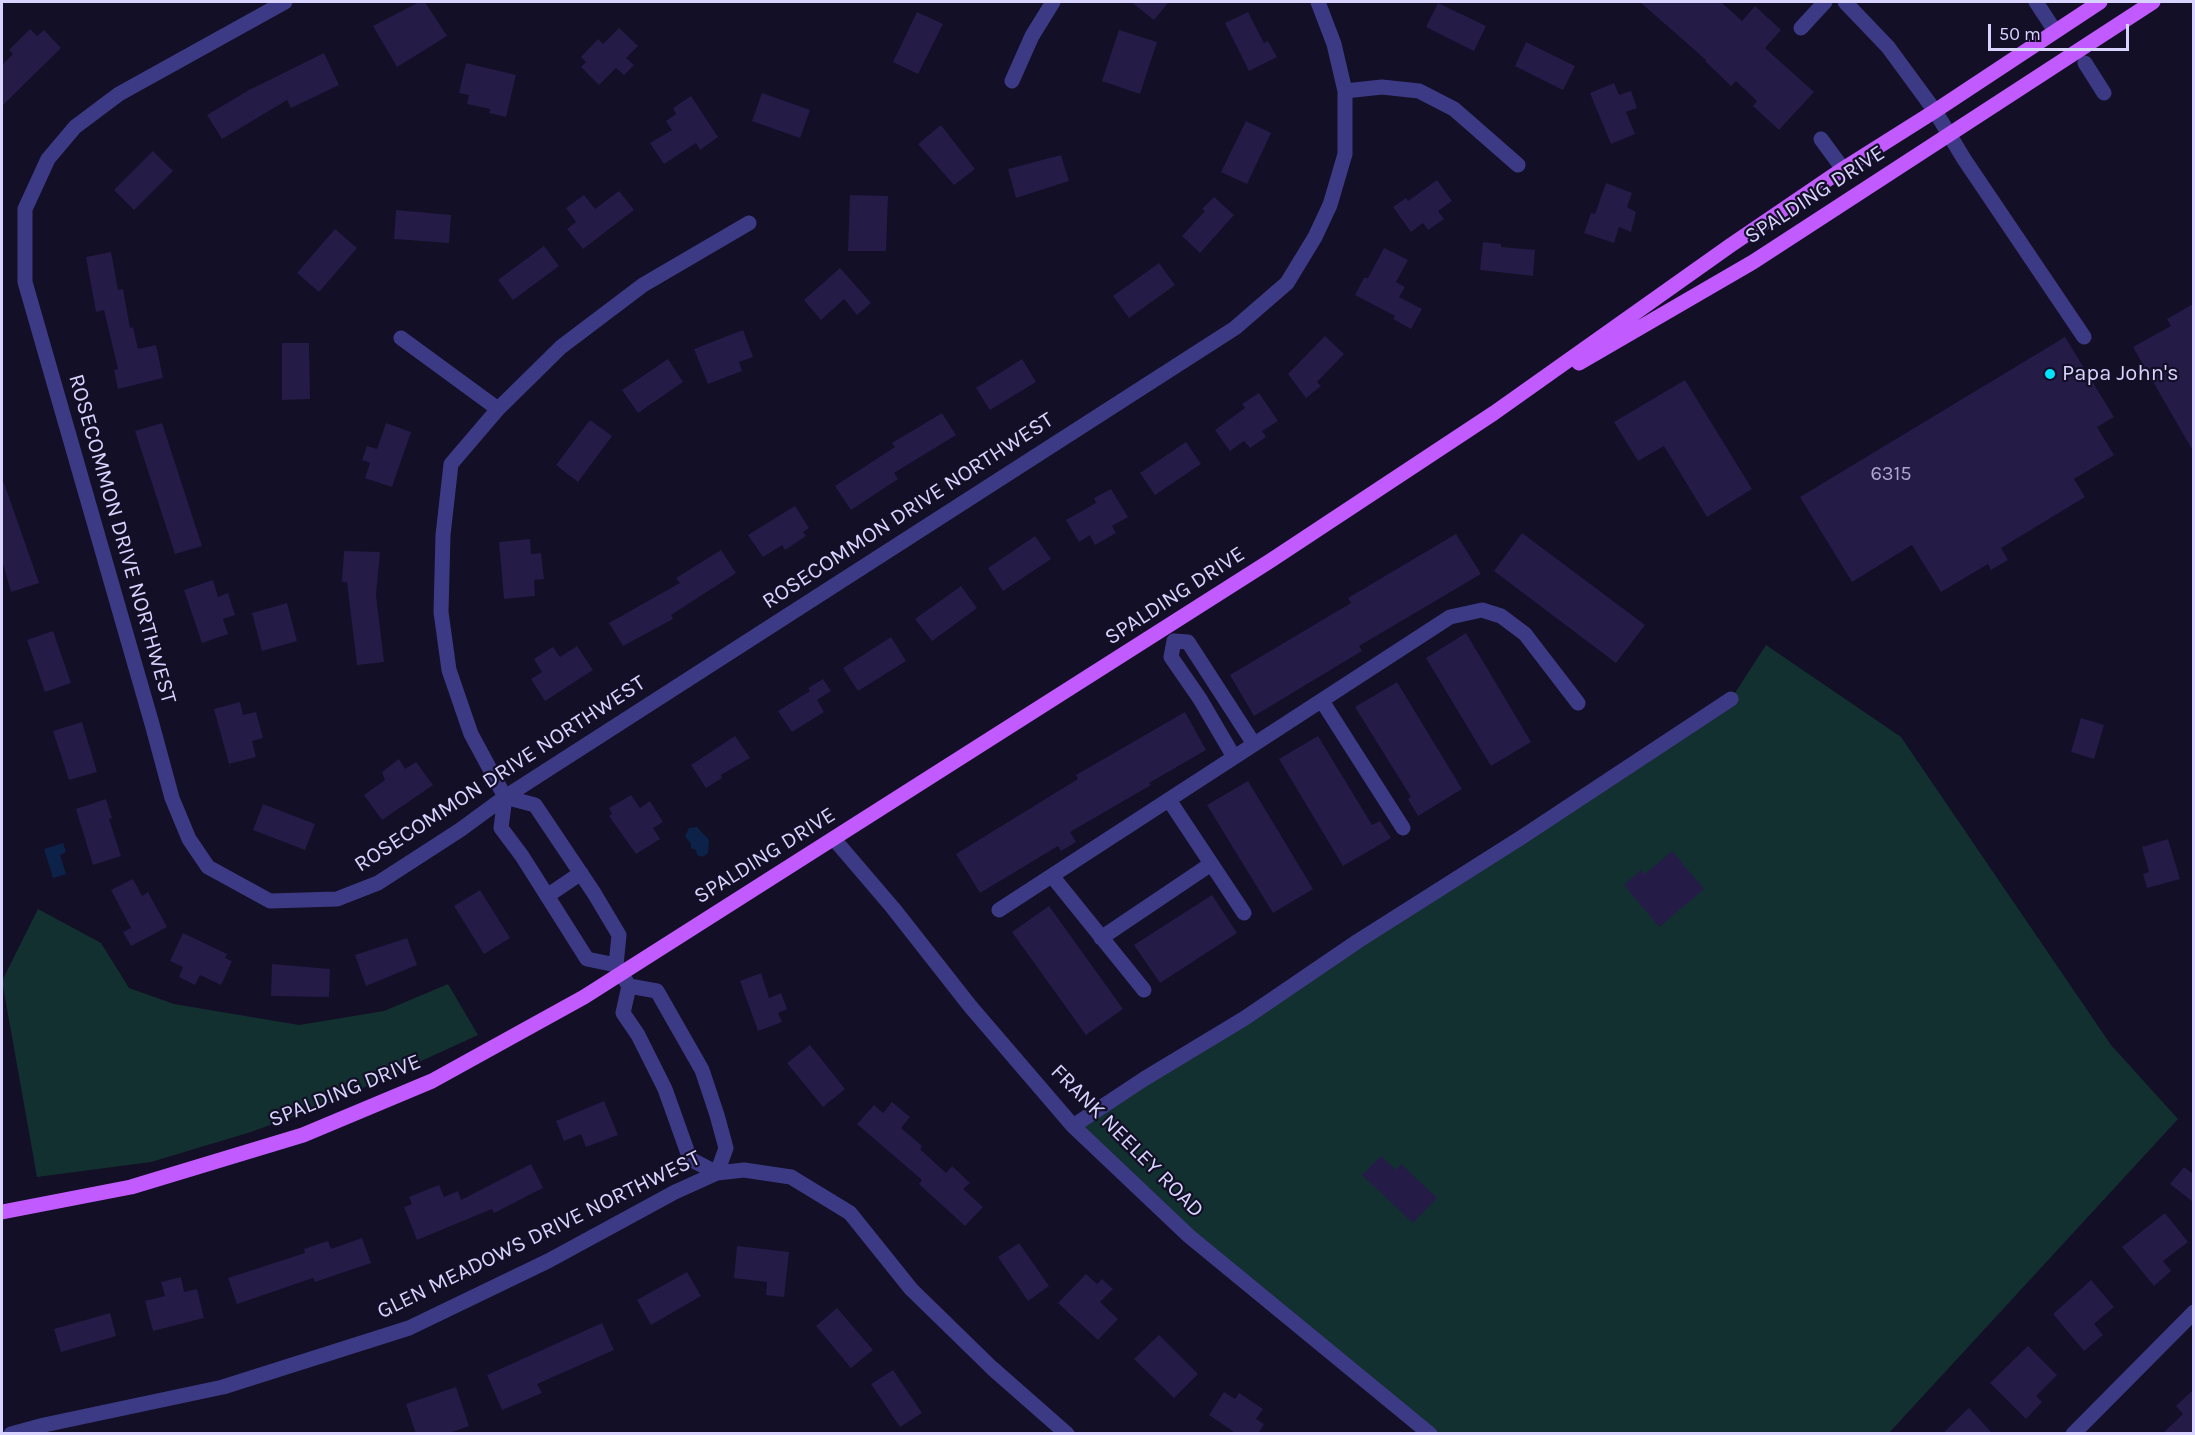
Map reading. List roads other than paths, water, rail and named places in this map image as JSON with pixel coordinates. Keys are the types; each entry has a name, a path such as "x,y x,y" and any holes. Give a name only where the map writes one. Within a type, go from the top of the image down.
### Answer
{"main road":[{"name":"SPALDING DRIVE","path":"2,1212 131,1188 303,1135 432,1081 584,997 834,839 1169,635 1494,413 1731,245 1843,169 2100,2"},
{"name":"SPALDING DRIVE","path":"1494,413 1753,262 2153,2"}],"street":[{"name":"ROSECOMMON DRIVE NORTHWEST","path":"285,2 176,60 119,94 75,127 48,159 25,209 25,282 153,724 172,798 189,839 208,867 270,901 337,899 378,883 460,830 505,797 1235,328 1287,283 1315,237 1330,205 1346,154 1345,91 1334,44 1318,2"},
{"path":"1012,81 1032,36 1053,2"},
{"path":"1801,28 1825,2"},
{"path":"1845,2 1888,47 1935,111 2084,337"},
{"path":"2036,2 2055,31"},
{"path":"2085,63 2104,93"},
{"path":"1345,91 1382,87 1419,92 1454,109 1518,165"},
{"path":"1821,138 1843,169"},
{"path":"505,797 535,805 619,935 622,975 623,1013 638,1035 665,1089 690,1159 717,1173 726,1148 717,1115 702,1070 657,991 622,975 587,959 548,896 501,828 505,797 473,739 449,670 441,612 443,535 451,464 498,409 561,347 643,285 750,223"},
{"path":"401,338 498,409"},
{"path":"999,910 1450,617 1482,610 1501,616 1525,634 1578,703"},
{"name":"SPALDING DRIVE","path":"1234,757 1200,699 1171,657 1169,635 1188,642 1254,744"},
{"path":"1073,1126 1144,1079 1245,1018 1358,941 1731,699"},
{"path":"1322,700 1404,828"},
{"path":"1169,800 1244,913"},
{"name":"FRANK NEELEY ROAD","path":"834,839 970,1006 1073,1126 1189,1236 1430,1434"},
{"path":"1101,938 1211,864"},
{"path":"548,896 581,873"},
{"path":"1052,876 1144,990"},
{"name":"GLEN MEADOWS DRIVE NORTHWEST","path":"11,1434 45,1429 223,1387 409,1328 548,1261 675,1192 717,1173 744,1170 791,1177 850,1213 911,1289 992,1368 1067,1434"},
{"path":"2073,1434 2193,1312"}],"water":[{"path":"697,827 709,840 708,853 703,857 697,855 696,850 691,848 685,836 689,828"},
{"path":"63,843 66,852 60,855 66,874 53,878 44,849"}],"place":[{"name":"Papa John's","path":"2050,374"}]}
